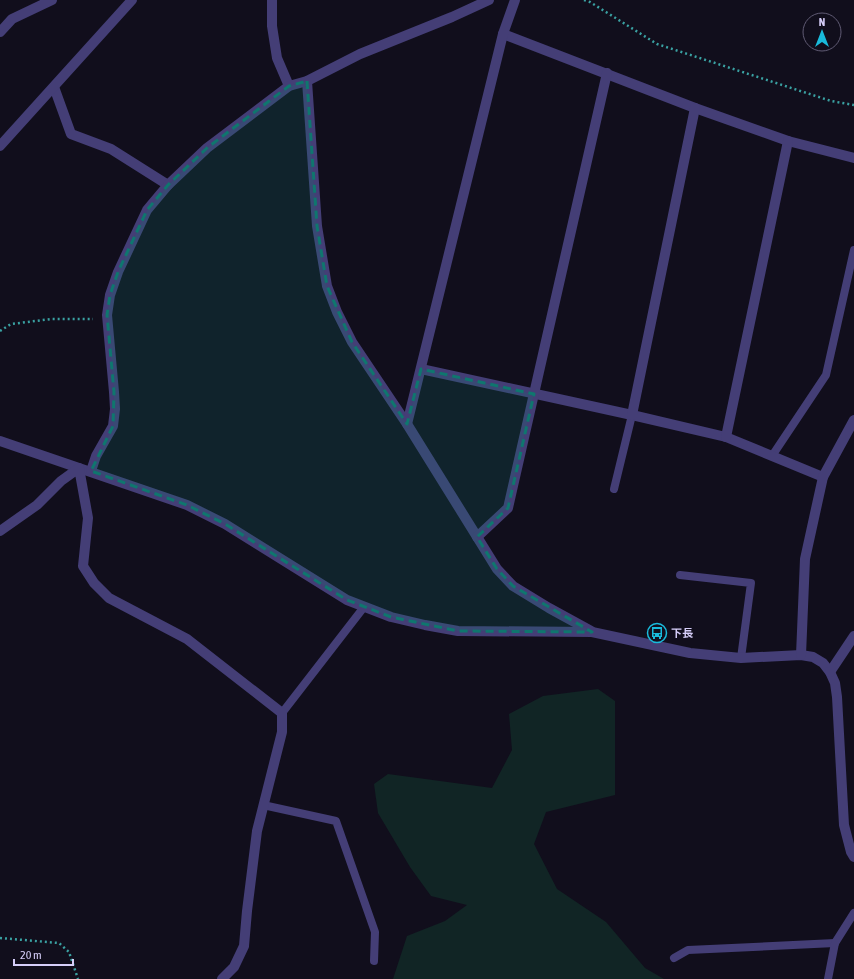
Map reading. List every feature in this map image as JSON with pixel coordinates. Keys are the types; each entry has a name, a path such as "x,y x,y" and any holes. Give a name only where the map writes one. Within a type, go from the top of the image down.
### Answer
{"street":[{"path":"0,32 12,19 52,0"},
{"path":"0,146 132,0"},
{"path":"272,0 272,26 277,58 290,86"},
{"path":"91,472 96,456 113,426 115,409 108,319 110,294 118,272 147,210 168,185 207,148 290,86 307,81 360,54 489,0"},
{"path":"407,424 503,34 515,0"},
{"path":"503,34 695,108 788,141 854,158"},
{"path":"477,537 508,508 607,73"},
{"path":"307,81 317,226 327,286 337,312 352,342 407,424 498,569 513,586 592,632"},
{"path":"54,87 71,134 111,149 168,185"},
{"path":"632,415 695,108"},
{"path":"726,437 788,141"},
{"path":"421,369 726,437 823,477"},
{"path":"801,655 805,559 823,477 854,420"},
{"path":"0,441 186,505 225,524 347,600 398,619 458,631 592,632 690,653 741,658 801,655 813,657 823,663 830,672 835,684 844,825 851,852 854,857"},
{"path":"0,531 37,505 61,481 79,468"},
{"path":"79,468 88,518 83,566 94,583 108,598 187,639 282,713 282,732 257,830 244,946 234,967 222,979"},
{"path":"830,672 854,636"}],"lane":[{"path":"772,456 826,375 854,250"},
{"path":"614,489 632,415"},
{"path":"680,575 751,583 741,658"},
{"path":"282,713 364,607"},
{"path":"263,805 336,821 375,932 374,961"},
{"path":"828,979 835,943 854,913"},
{"path":"674,958 688,950 835,943"}],"path":[{"path":"584,0 590,2 657,44 832,101 854,105"},
{"path":"0,331 11,324 51,318 108,319"},
{"path":"0,938 60,943 69,952 78,979"}],"highlighted area":[{"path":"307,81 317,226 327,286 352,342 407,424 421,369 534,394 508,508 477,537 497,569 513,586 592,632 458,631 391,617 347,600 225,524 187,505 91,471 113,426 114,392 107,315 110,295 118,272 147,210 168,185 207,148 289,86"}],"green space":[{"path":"598,689 615,701 615,795 546,812 534,844 557,889 606,922 645,968 664,979 393,979 407,936 445,921 467,905 431,896 410,867 378,813 374,784 388,774 492,788 512,750 509,714 543,696"}],"place":[{"name":"下長","path":"657,633"}]}
